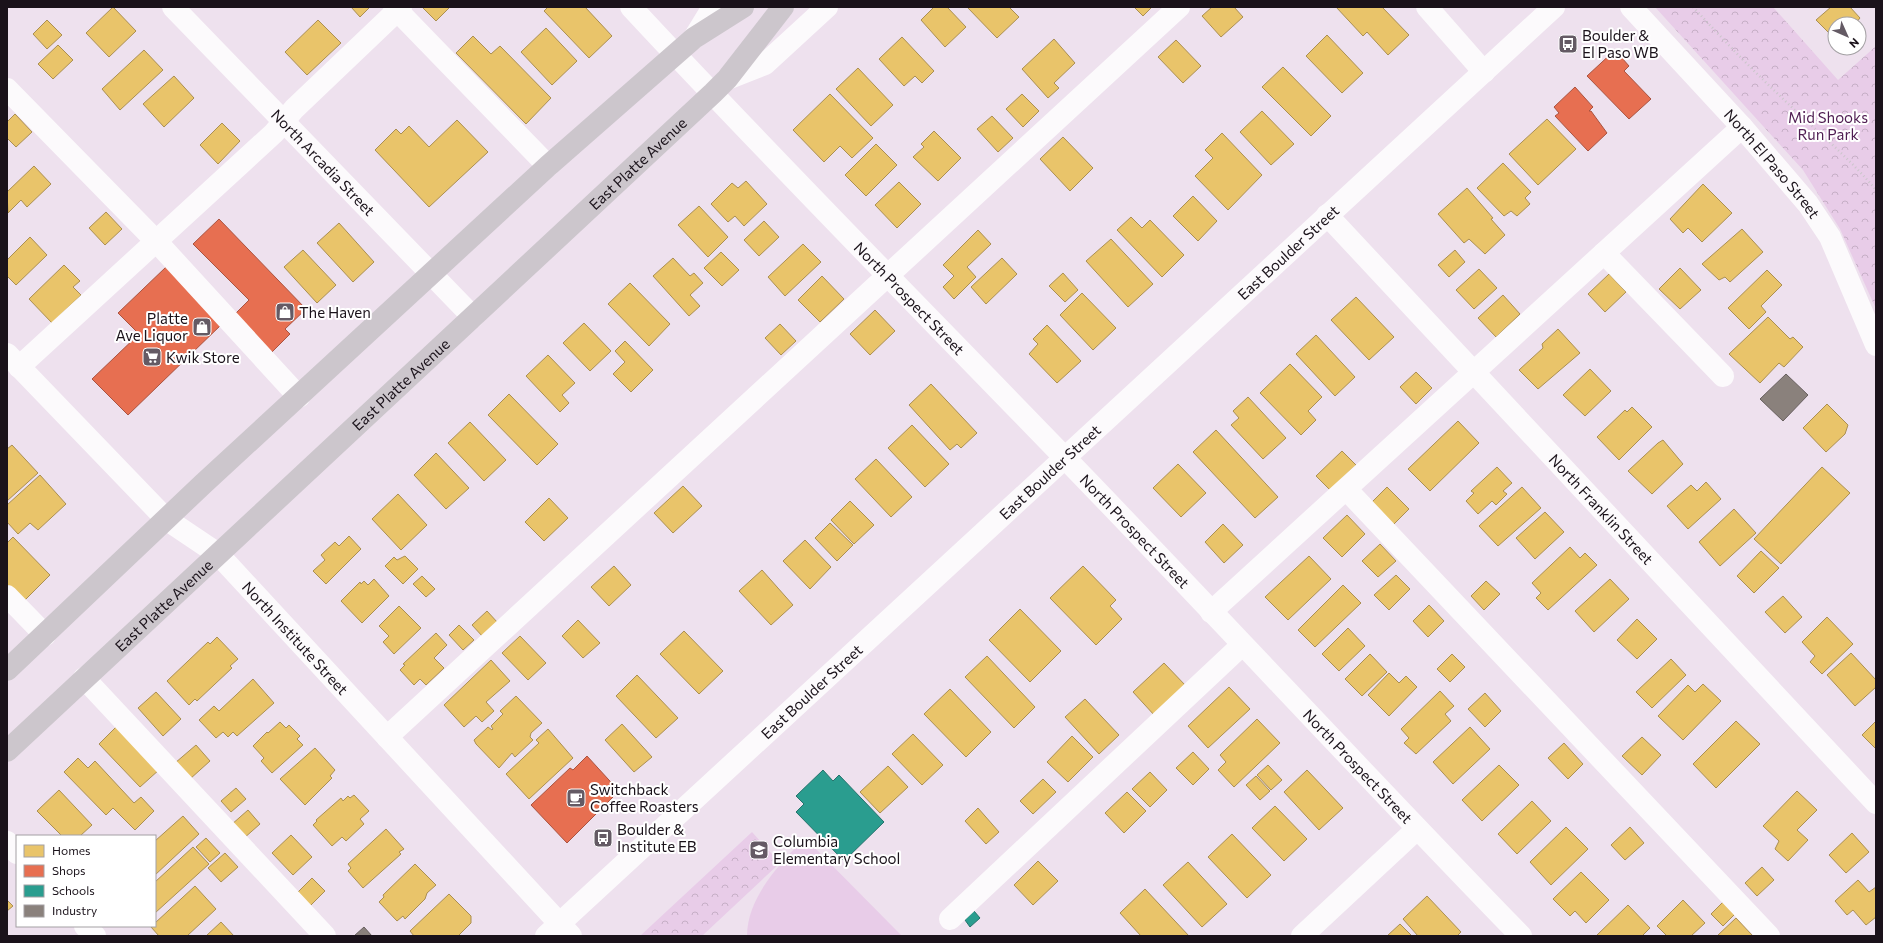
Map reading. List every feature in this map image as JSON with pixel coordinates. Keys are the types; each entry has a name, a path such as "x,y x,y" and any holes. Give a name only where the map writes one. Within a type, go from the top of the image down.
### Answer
{"main road":[{"path":"7,670 166,519 548,166 694,38 743,7"},
{"name":"East Platte Avenue","path":"7,751 720,86 783,7"}],"street":[{"name":"North Arcadia Street","path":"173,7 473,316"},
{"name":"North Prospect Street","path":"630,7 675,55 720,86 888,277 1064,457 1417,830 1521,936"},
{"path":"694,38 713,7"},
{"path":"720,86 765,64 827,7"},
{"path":"387,737 888,277 1179,7"},
{"path":"1427,7 1484,72"},
{"name":"East Boulder Street","path":"559,932 1064,457 1554,7"},
{"name":"North El Paso Street","path":"1631,7 1742,126 1808,204 1830,238 1876,345"},
{"path":"13,360 156,241 274,133 284,121 397,8 548,166"},
{"path":"7,89 156,241 299,397"},
{"path":"1211,612 1347,490 1742,126"},
{"name":"North Franklin Street","path":"1327,215 1876,802"},
{"path":"1604,253 1723,376"},
{"name":"North Institute Street","path":"13,360 166,519 218,554 387,737 559,932"},
{"path":"1347,490 1769,936"},
{"path":"7,596 45,635"},
{"path":"950,918 1242,645"},
{"path":"84,678 325,936"},
{"path":"1302,936 1417,830"},
{"path":"7,842 16,851"},
{"path":"86,927 95,936"}],"path":[{"path":"1693,7 1730,47 1776,92 1859,169 1876,190"}],"green space":[{"name":"Mid Shooks Run Park","path":"1655,7 1773,7 1838,80 1865,56 1867,56 1867,54 1876,46 1876,309 1840,229 1803,170"},
{"path":"752,832 780,863 702,936 640,936"},
{"path":"805,838 902,936 747,936 748,922 758,895 775,870"}],"building: Homes":[{"path":"113,7 136,31 109,57 86,33"},
{"path":"351,7 370,7 360,17"},
{"path":"422,7 450,7 436,21"},
{"path":"548,7 585,7 612,36 589,58 544,11"},
{"path":"934,7 947,7 966,27 945,47 921,20"},
{"path":"967,7 1009,7 1019,17 997,38"},
{"path":"1134,7 1152,7 1143,16"},
{"path":"1212,7 1234,7 1243,17 1221,37 1202,16"},
{"path":"1336,7 1382,7 1409,35 1388,55 1367,32 1363,36"},
{"path":"1831,7 1850,7 1858,16 1827,16 1827,31 1816,20"},
{"path":"47,20 62,35 47,49 33,34"},
{"path":"318,20 341,43 307,75 285,52"},
{"path":"546,28 577,61 552,85 521,52"},
{"path":"1327,35 1363,73 1342,93 1306,56"},
{"path":"473,36 491,54 500,46 551,98 526,124 456,53"},
{"path":"902,37 934,71 922,83 915,76 904,86 879,59"},
{"path":"1054,39 1075,63 1054,83 1059,88 1048,98 1022,69"},
{"path":"1176,40 1201,66 1183,83 1158,57"},
{"path":"58,45 73,60 53,79 38,64"},
{"path":"144,50 163,70 120,110 102,89"},
{"path":"1283,67 1331,116 1311,136 1262,87"},
{"path":"858,68 893,105 871,126 836,89"},
{"path":"174,76 194,98 164,127 143,104"},
{"path":"830,94 873,138 852,158 840,146 824,162 793,130"},
{"path":"1022,94 1039,111 1023,127 1006,109"},
{"path":"1262,111 1294,144 1271,165 1240,132"},
{"path":"15,114 32,132 16,147 7,138 7,122"},
{"path":"992,116 1013,138 998,152 977,129"},
{"path":"1547,119 1576,149 1538,185 1509,154"},
{"path":"457,120 488,152 429,207 375,150 396,129 401,134 409,126 429,147"},
{"path":"222,123 240,141 218,164 200,145"},
{"path":"934,131 961,158 938,181 913,157 924,147 921,144"},
{"path":"1222,133 1262,175 1228,210 1195,176 1213,158 1205,150"},
{"path":"1063,137 1093,168 1070,191 1040,159"},
{"path":"876,144 897,165 866,196 845,175"},
{"path":"1503,163 1531,192 1525,198 1530,204 1517,216 1511,211 1504,216 1477,188"},
{"path":"34,166 51,184 27,207 21,200 8,213 7,192"},
{"path":"746,181 767,204 744,226 735,216 728,222 711,204 732,183 738,188"},
{"path":"899,182 921,204 897,228 875,205"},
{"path":"1703,184 1732,213 1702,242 1688,228 1683,233 1670,219"},
{"path":"1467,188 1493,218 1491,219 1505,235 1485,254 1469,239 1464,243 1438,214"},
{"path":"1193,196 1217,221 1198,241 1173,216"},
{"path":"699,206 728,237 708,257 678,225"},
{"path":"106,212 122,229 105,245 89,228"},
{"path":"1131,217 1142,228 1150,220 1184,255 1162,277 1117,230"},
{"path":"764,221 779,237 759,256 744,240"},
{"path":"339,223 374,262 353,282 317,243"},
{"path":"1742,229 1763,252 1730,282 1725,277 1719,280 1702,264"},
{"path":"978,230 991,244 967,267 976,277 954,299 943,287 954,276 943,265"},
{"path":"30,237 47,255 16,285 7,276 7,260"},
{"path":"1111,239 1153,284 1128,307 1086,261"},
{"path":"803,244 821,262 785,296 768,277"},
{"path":"303,250 336,285 317,303 284,267"},
{"path":"1455,250 1465,262 1449,277 1438,265"},
{"path":"721,252 739,270 722,286 704,268"},
{"path":"673,258 690,276 694,273 703,283 690,295 700,306 689,316 653,276"},
{"path":"1002,258 1017,274 986,304 971,287"},
{"path":"64,265 80,281 73,287 81,295 52,323 29,299"},
{"path":"1680,268 1701,290 1680,309 1659,289"},
{"path":"1479,269 1497,288 1474,309 1456,290"},
{"path":"1767,270 1782,285 1761,306 1766,312 1749,329 1728,308"},
{"path":"1063,273 1078,290 1065,302 1049,286"},
{"path":"1609,274 1626,292 1605,312 1588,294"},
{"path":"822,276 844,299 820,322 798,300"},
{"path":"630,283 670,324 649,346 608,304"},
{"path":"1082,293 1116,328 1093,350 1060,315"},
{"path":"1503,295 1520,314 1496,337 1478,318"},
{"path":"1356,297 1394,337 1369,360 1331,320"},
{"path":"875,310 895,331 870,355 850,334"},
{"path":"1768,317 1790,339 1793,337 1803,347 1784,367 1779,363 1760,383 1729,354"},
{"path":"584,323 611,351 590,371 563,343"},
{"path":"780,324 796,341 781,355 765,338"},
{"path":"1047,325 1081,361 1057,383 1029,354 1038,344 1033,339"},
{"path":"1558,329 1580,353 1538,389 1519,370 1543,348 1542,344"},
{"path":"1316,335 1355,377 1335,396 1296,354"},
{"path":"625,341 653,370 631,392 613,374 625,362 615,351"},
{"path":"548,355 575,383 562,395 569,403 560,412 526,376"},
{"path":"1290,364 1322,397 1308,411 1316,420 1301,435 1260,393"},
{"path":"1590,369 1611,391 1585,416 1563,395"},
{"path":"1416,372 1432,388 1416,404 1400,387"},
{"path":"931,384 977,433 961,448 957,444 950,450 909,405"},
{"path":"509,394 558,444 537,465 488,415"},
{"path":"1248,397 1286,438 1263,459 1231,425 1239,418 1233,411"},
{"path":"1827,404 1848,425 1845,434 1826,452 1803,428"},
{"path":"1632,407 1652,427 1619,460 1597,437 1625,410 1627,412"},
{"path":"1458,421 1479,443 1430,491 1408,469"},
{"path":"470,422 506,460 484,481 448,443"},
{"path":"912,425 949,464 925,487 888,448"},
{"path":"1216,430 1278,497 1255,518 1193,452"},
{"path":"1663,440 1683,464 1652,494 1628,471"},
{"path":"12,445 38,473 7,501 7,449"},
{"path":"1342,451 1356,465 1330,490 1316,476"},
{"path":"436,453 469,488 446,509 414,475"},
{"path":"876,459 912,497 891,517 855,479"},
{"path":"1178,464 1206,493 1181,517 1153,488"},
{"path":"1497,467 1512,483 1503,491 1507,494 1496,505 1492,501 1478,514 1466,501 1474,493 1471,491"},
{"path":"1822,467 1850,493 1781,564 1754,539"},
{"path":"40,475 66,504 38,530 30,523 18,534 7,522 7,505"},
{"path":"1706,482 1721,499 1688,529 1667,506 1691,485 1697,491"},
{"path":"683,486 702,506 673,533 654,513"},
{"path":"1387,487 1409,509 1392,526 1371,503"},
{"path":"1522,487 1541,508 1498,546 1479,526"},
{"path":"398,494 427,525 401,550 372,519"},
{"path":"549,498 568,518 544,541 525,522"},
{"path":"850,501 874,525 854,544 831,520"},
{"path":"1734,509 1756,533 1720,566 1699,542"},
{"path":"1545,512 1564,532 1535,559 1516,538"},
{"path":"1347,515 1365,534 1342,557 1323,538"},
{"path":"830,523 853,545 837,561 815,538"},
{"path":"1223,524 1243,545 1224,563 1205,542"},
{"path":"349,536 361,549 326,584 313,571 325,560 321,555 335,542 339,546"},
{"path":"13,537 50,575 24,601 7,584 7,543"},
{"path":"805,540 831,567 810,589 783,561"},
{"path":"1380,544 1396,561 1378,577 1362,561"},
{"path":"1570,547 1580,558 1585,553 1597,565 1548,610 1536,598 1541,593 1532,583"},
{"path":"1761,551 1779,568 1754,593 1737,576"},
{"path":"405,556 418,569 403,584 385,566 394,557 397,560"},
{"path":"1309,556 1331,579 1288,620 1265,597"},
{"path":"614,566 631,585 609,606 591,587"},
{"path":"1083,566 1116,600 1110,606 1122,619 1096,645 1050,598"},
{"path":"762,570 793,605 771,625 739,591"},
{"path":"1396,575 1410,589 1389,610 1374,595"},
{"path":"422,576 435,589 426,597 413,584"},
{"path":"374,579 389,596 362,623 341,601 360,582 361,584 364,581 368,585"},
{"path":"1610,579 1629,599 1594,632 1575,611"},
{"path":"1486,581 1500,594 1484,610 1471,596"},
{"path":"1343,585 1361,603 1315,647 1298,630"},
{"path":"1783,596 1802,617 1785,633 1765,612"},
{"path":"1429,605 1444,621 1428,637 1413,621"},
{"path":"399,606 421,628 394,654 383,642 389,636 379,626"},
{"path":"1020,609 1061,651 1030,682 989,640"},
{"path":"487,611 498,623 483,637 472,625"},
{"path":"1827,617 1853,644 1822,674 1810,662 1815,656 1802,642"},
{"path":"1637,619 1657,639 1637,659 1617,640"},
{"path":"578,620 600,643 583,658 562,636"},
{"path":"459,625 474,640 463,650 449,635"},
{"path":"1348,628 1365,646 1339,671 1322,654"},
{"path":"684,631 723,671 699,694 660,654"},
{"path":"436,633 447,645 434,658 444,668 426,685 420,679 414,685 400,670 405,665 403,664"},
{"path":"520,636 546,663 528,680 502,653"},
{"path":"217,637 238,659 230,666 232,668 197,701 195,699 189,705 167,681 208,642 210,644"},
{"path":"1851,653 1876,680 1876,687 1855,706 1827,675"},
{"path":"1370,654 1387,672 1362,696 1345,679"},
{"path":"1452,654 1465,667 1450,682 1437,669"},
{"path":"987,656 1035,707 1014,728 965,677"},
{"path":"1671,659 1686,675 1652,708 1636,692"},
{"path":"491,660 510,681 486,702 494,711 482,722 476,716 464,727 444,705"},
{"path":"1164,663 1186,686 1155,716 1133,692"},
{"path":"1389,673 1399,683 1406,676 1417,687 1389,716 1368,695"},
{"path":"637,675 678,718 656,738 616,696"},
{"path":"253,679 274,703 237,736 233,732 228,737 223,732 216,738 199,720 214,706 219,711"},
{"path":"1703,684 1721,701 1683,740 1658,716 1688,685 1695,692"},
{"path":"1229,687 1250,709 1208,748 1188,726"},
{"path":"950,689 991,732 966,757 924,714"},
{"path":"1440,691 1454,706 1445,714 1451,721 1416,754 1404,743 1409,738 1401,729"},
{"path":"156,692 181,719 163,736 138,708"},
{"path":"1485,693 1501,711 1485,727 1468,709"},
{"path":"516,696 542,723 531,733 530,737 533,740 515,757 512,753 499,768 474,740 488,727 492,730 493,729 491,726 503,714 500,711"},
{"path":"1085,699 1119,735 1099,754 1065,717"},
{"path":"1257,719 1280,743 1234,787 1218,770 1226,762 1220,755"},
{"path":"1736,721 1760,744 1716,788 1693,764"},
{"path":"1876,721 1876,749 1862,735"},
{"path":"280,722 286,728 289,725 300,736 297,739 303,745 272,773 261,761 264,758 253,746"},
{"path":"622,724 652,757 634,772 605,740"},
{"path":"118,725 160,769 140,787 99,744"},
{"path":"1470,727 1490,749 1453,784 1433,762"},
{"path":"548,729 573,758 529,799 506,774 539,743 536,740"},
{"path":"913,734 943,765 922,785 892,754"},
{"path":"1072,736 1093,757 1068,782 1047,762"},
{"path":"1642,737 1661,755 1642,775 1622,756"},
{"path":"1564,743 1583,764 1568,779 1548,758"},
{"path":"196,745 210,761 190,779 175,763"},
{"path":"315,748 335,770 330,776 332,778 305,805 280,779"},
{"path":"1193,752 1209,769 1193,785 1176,768"},
{"path":"78,758 88,768 95,761 134,803 141,797 154,811 135,830 113,808 106,815 64,772"},
{"path":"1268,765 1282,780 1271,790 1257,775"},
{"path":"1499,765 1519,785 1482,821 1462,800"},
{"path":"888,766 908,787 880,813 860,792"},
{"path":"1307,770 1343,808 1319,830 1284,792"},
{"path":"1150,772 1167,790 1150,807 1132,789"},
{"path":"1256,776 1270,791 1260,800 1246,785"},
{"path":"1043,779 1056,792 1033,814 1020,801"},
{"path":"236,788 246,799 231,812 221,801"},
{"path":"59,790 92,825 81,835 61,835 37,811"},
{"path":"1797,791 1817,810 1797,830 1808,840 1788,861 1775,849 1779,841 1763,826"},
{"path":"1127,792 1146,811 1124,833 1105,813"},
{"path":"354,795 369,811 360,819 364,824 346,841 342,837 332,846 313,825 317,821 316,820 341,798 343,801 348,796 350,798"},
{"path":"1532,801 1551,821 1517,854 1498,834"},
{"path":"1275,806 1307,839 1284,861 1252,828"},
{"path":"978,808 999,832 986,844 965,821"},
{"path":"248,810 260,824 243,839 231,825"},
{"path":"183,816 199,834 156,874 156,840"},
{"path":"1566,827 1588,849 1551,885 1530,862"},
{"path":"1630,827 1644,843 1625,860 1611,845"},
{"path":"386,829 404,849 399,852 401,854 363,888 348,871 351,868 348,864"},
{"path":"1852,833 1869,852 1846,873 1829,855"},
{"path":"1232,834 1271,875 1247,898 1208,857"},
{"path":"291,835 312,857 293,875 272,853"},
{"path":"206,838 220,853 210,862 196,847"},
{"path":"193,847 209,864 156,912 156,881"},
{"path":"225,853 238,867 221,882 208,868"},
{"path":"1038,861 1058,881 1033,905 1014,885"},
{"path":"1188,862 1227,904 1202,927 1163,885"},
{"path":"415,864 436,885 427,893 425,899 405,919 403,916 397,921 379,902 384,897 383,895"},
{"path":"1762,867 1774,880 1757,896 1745,883"},
{"path":"1581,872 1609,900 1586,923 1575,911 1570,916 1553,899"},
{"path":"312,878 325,891 308,908 295,895"},
{"path":"1858,880 1869,892 1876,887 1876,917 1866,925 1853,910 1847,915 1835,901"},
{"path":"195,886 216,909 187,936 159,936 151,927 156,927 156,922"},
{"path":"1145,889 1189,936 1141,936 1120,913"},
{"path":"449,894 471,916 471,923 458,936 414,936 410,931"},
{"path":"1427,896 1461,932 1457,936 1418,936 1403,919"},
{"path":"7,900 13,906 7,911"},
{"path":"1683,900 1705,923 1691,936 1667,936 1657,926"},
{"path":"1724,901 1736,913 1723,926 1711,914"},
{"path":"1628,905 1650,928 1642,936 1596,936"},
{"path":"1736,918 1753,936 1717,936"},
{"path":"221,922 234,936 206,936"},
{"path":"1400,924 1412,936 1387,936"}],"building: Shops":[{"path":"1615,50 1629,66 1624,71 1651,99 1629,119 1587,76"},
{"path":"1575,87 1593,107 1589,111 1591,111 1607,133 1588,151 1555,116 1559,113 1554,107"},
{"path":"219,219 306,309 285,329 290,334 270,354 233,316 249,300 193,244"},
{"name":"Kwik Store","path":"166,267 222,324 128,415 92,379 139,334 118,313"},
{"name":"Switchback Coffee Roasters","path":"587,756 619,791 567,843 531,805 570,768 573,770"}],"building: Schools":[{"path":"823,770 833,781 839,775 884,822 844,861 796,812 804,804 796,796"},
{"path":"974,911 980,918 970,927 965,920"}],"building: Industry":[{"path":"1786,374 1808,395 1783,421 1760,399"},
{"path":"364,927 372,936 354,936"}],"place":[{"name":"Boulder & El Paso WB","path":"1568,44"},
{"name":"The Haven","path":"285,312"},
{"name":"Platte Ave Liquor","path":"202,327"},
{"name":"Kwik Store","path":"152,357"},
{"name":"Switchback Coffee Roasters","path":"576,798"},
{"name":"Boulder & Institute EB","path":"603,838"},
{"name":"Columbia Elementary School","path":"759,850"}]}
